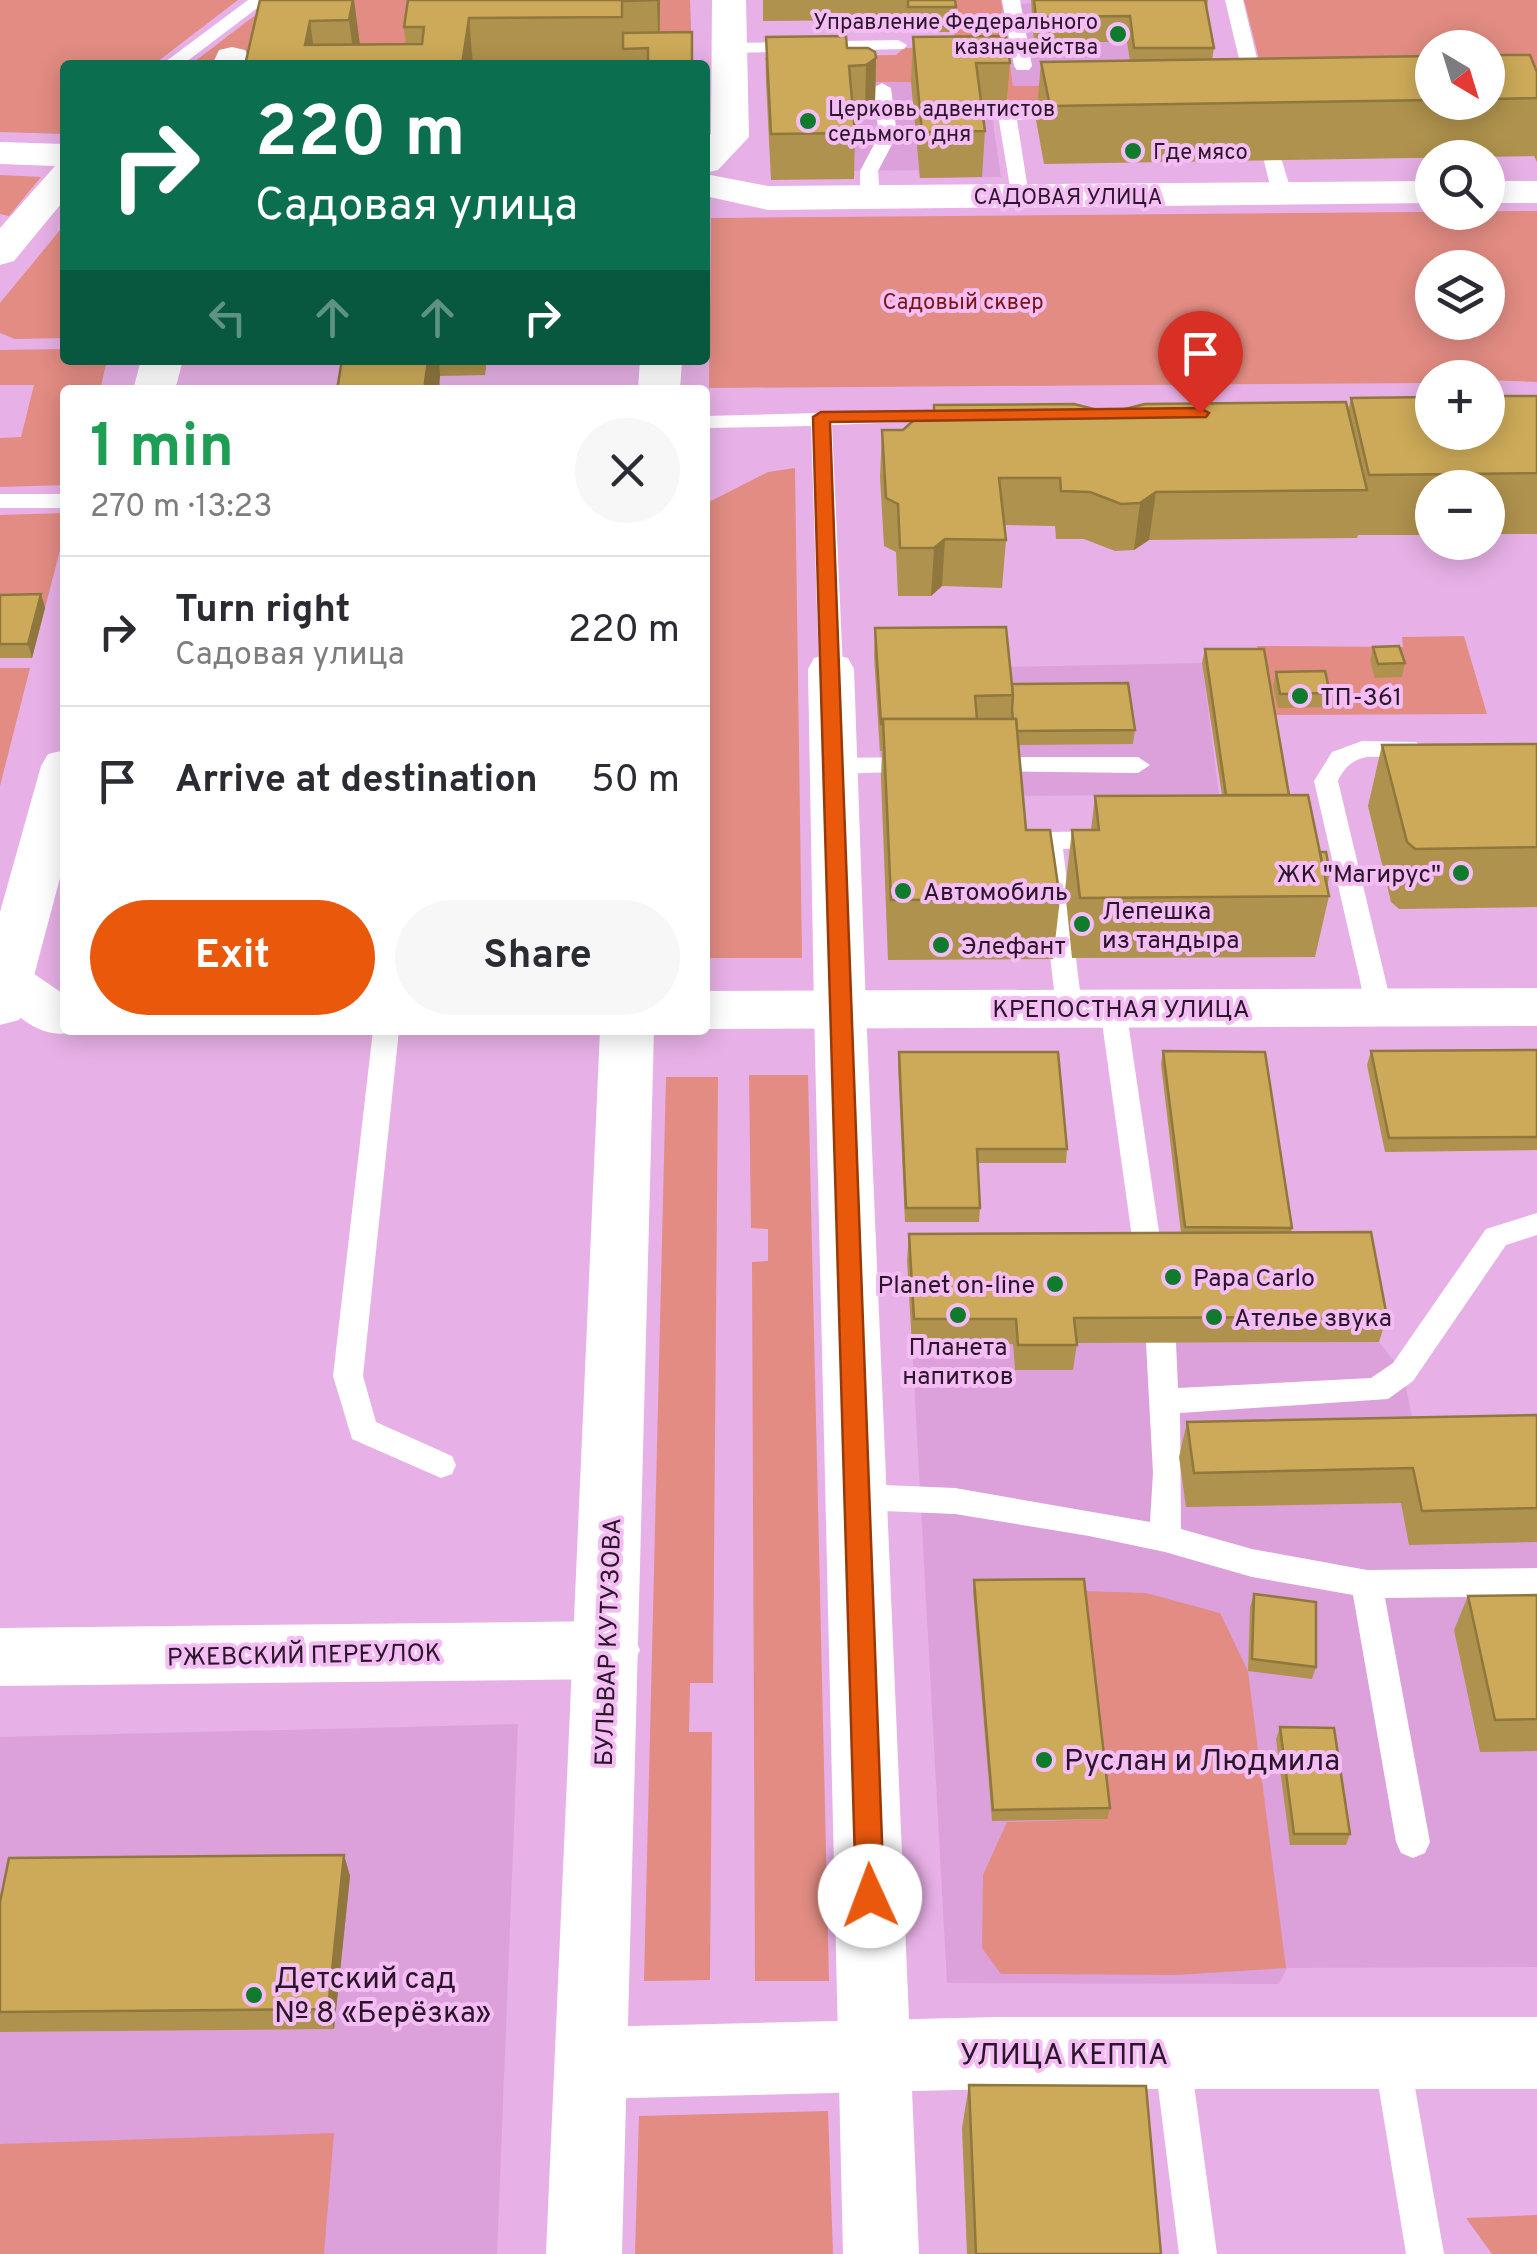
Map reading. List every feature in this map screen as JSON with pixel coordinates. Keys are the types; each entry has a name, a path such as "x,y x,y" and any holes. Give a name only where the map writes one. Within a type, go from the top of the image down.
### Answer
{"street":[{"path":"710,157 730,136 729,0"},
{"path":"0,154 60,155"},
{"name":"САДОВАЯ УЛИЦА","path":"710,186 768,198 1019,196 1278,177 1415,190"},
{"path":"0,253 60,181"},
{"path":"1505,192 1537,192"},
{"path":"830,669 881,2254"},
{"path":"58,824 2,996 60,1017"},
{"name":"КРЕПОСТНАЯ УЛИЦА","path":"710,1010 1537,1006"},
{"name":"БУЛЬВАР КУТУЗОВА","path":"584,2254 627,1035"},
{"name":"РЖЕВСКИЙ ПЕРЕУЛОК","path":"0,1657 608,1650"},
{"name":"УЛИЦА КЕППА","path":"591,2063 875,2055 1537,2053"}],"lane":[{"path":"176,60 259,0"},
{"path":"1011,0 1023,66"},
{"path":"1234,0 1249,82 1261,117"},
{"path":"195,44 227,60"},
{"path":"730,48 898,46"},
{"path":"1237,107 1249,82"},
{"path":"870,197 870,171 888,135 882,88"},
{"path":"1019,196 1007,115 1099,110"},
{"path":"710,422 998,415"},
{"path":"821,417 830,669"},
{"path":"0,502 60,500"},
{"path":"1379,1007 1326,781 1332,762 1346,750 1447,750"},
{"path":"833,766 1138,765"},
{"path":"1139,840 1049,841 1149,1258"},
{"path":"385,1035 348,1376 363,1430 441,1465"},
{"path":"1165,1401 1377,1390 1402,1372 1496,1237 1537,1224"},
{"path":"1160,1343 1165,1401 1165,1538"},
{"path":"859,1498 955,1501 1165,1538 1252,1562 1367,1584 1537,1582"},
{"path":"1367,1584 1413,1842"},
{"path":"1391,2053 1424,2254"},
{"path":"1172,2054 1198,2254"}],"shaded area":[{"path":"1002,6 1166,6 1213,85 1013,86"},
{"path":"845,81 1003,81 1006,109 991,109 1001,177 920,178 918,170 853,171 848,111 865,111 875,103"},
{"path":"1004,654 1006,667 1202,663 1219,794 1011,796 1009,780 881,779 874,655"},
{"path":"1379,1342 1403,1372 1419,1452 1537,1450 1537,1967 1287,1968 1279,1984 947,1983 912,1345 1013,1344 1015,1370 1072,1370 1070,1343"},
{"name":"Детский сад № 8 «Берёзка»","path":"518,1724 497,2254 0,2254 0,1737"}],"green space":[{"path":"0,0 238,0 160,60 60,60 60,134 0,132"},
{"path":"275,0 690,0 692,58 659,58 660,14 477,51 261,53 197,60"},
{"path":"951,0 1001,0 1013,86 1213,85 1193,101 1031,104 911,82 766,82 765,57 896,55 904,48 951,47 955,32"},
{"path":"1244,0 1537,0 1537,95 1505,88 1505,30 1415,30 1415,85 1266,86"},
{"path":"0,175 41,177 9,216 0,214"},
{"name":"Садовый сквер","path":"1505,211 1537,211 1537,382 1505,381 1505,360 1415,360 1415,383 710,388 711,218 1415,212 1415,230 1505,230"},
{"path":"60,230 60,338 15,339 0,333 0,303"},
{"path":"60,349 60,365 106,365 101,385 60,385 60,485 0,487 0,438 21,437 34,385 0,385 0,350"},
{"path":"795,468 802,958 710,958 710,501 768,472"},
{"path":"60,513 60,550 45,608 0,609 0,515"},
{"path":"1464,636 1487,714 1272,715 1257,646 1403,647 1402,637"},
{"path":"0,668 30,668 0,786"},
{"path":"749,1075 808,1075 829,1981 755,1981 752,1262 768,1261 768,1229 751,1228"},
{"path":"666,1077 718,1077 713,1683 690,1683 689,1732 712,1732 710,1980 644,1981"},
{"path":"1082,1591 1146,1593 1220,1613 1248,1671 1286,1968 1175,1975 1001,1974 982,1948 983,1875 1007,1822 1107,1819"},
{"path":"828,2111 833,2254 635,2254 639,2116"},
{"path":"334,2133 324,2254 0,2254 0,2144"},
{"path":"1537,2215 1537,2254 1492,2254 1466,2218"}],"building":[{"path":"260,0 353,0 349,20 310,21 305,45 422,44 424,27 404,27 408,0 657,0 622,1 622,17 469,18 463,60 246,60"},
{"path":"908,0 955,0 956,7 908,7"},
{"path":"1034,0 1205,0 1214,48 1134,48 1130,16 1036,17"},
{"path":"692,32 692,60 648,60 648,48 623,49 623,33"},
{"path":"846,36 847,48 868,48 876,58 866,65 849,66 855,133 771,134 766,37"},
{"path":"1006,36 1010,63 976,63 985,131 922,132 913,37"},
{"path":"1505,55 1530,55 1537,72 1537,98 1505,99"},
{"path":"1415,56 1415,100 1050,106 1041,62"},
{"path":"341,365 427,365 425,385 338,385"},
{"path":"1505,396 1537,396 1537,473 1415,470 1415,474 1369,475 1351,398 1415,397 1415,450 1505,450"},
{"path":"1346,402 1367,490 1156,492 1140,503 1121,504 1090,492 1061,491 1060,478 999,478 1006,540 945,539 934,548 900,548 898,504 886,498 882,430 903,430 914,420 934,418 934,405 1074,404 1109,413 1145,404"},
{"path":"41,594 28,644 0,644 0,595"},
{"path":"1006,627 1013,695 975,696 977,719 883,719 881,724 875,628"},
{"path":"1399,646 1405,663 1378,664 1373,647"},
{"path":"1205,649 1264,649 1289,795 1226,795"},
{"path":"1325,671 1330,693 1280,694 1276,672"},
{"path":"1128,683 1135,730 1017,731 1012,684"},
{"path":"883,719 1016,719 1026,830 1050,830 1060,899 891,900"},
{"path":"1537,744 1537,847 1415,849 1407,842 1382,745"},
{"path":"1308,795 1329,896 1080,898 1072,830 1099,830 1095,796"},
{"path":"1320,852 1326,852 1330,873 1324,873"},
{"path":"1537,1050 1537,1137 1389,1138 1371,1051"},
{"path":"1163,1051 1265,1052 1292,1228 1185,1227"},
{"path":"899,1052 1058,1052 1067,1149 977,1149 980,1208 906,1208"},
{"path":"1371,1232 1387,1317 1074,1318 1077,1345 1018,1345 1016,1319 914,1319 909,1234"},
{"path":"1537,1415 1537,1508 1422,1511 1413,1468 1194,1473 1187,1422"},
{"name":"Руслан и Людмила","path":"1084,1579 1110,1808 993,1810 974,1580"},
{"path":"1254,1594 1316,1602 1316,1667 1252,1659"},
{"path":"1537,1595 1537,1719 1495,1720 1468,1596"},
{"path":"1280,1727 1334,1728 1350,1834 1294,1834"},
{"path":"344,1855 328,2009 0,2012 0,1902 9,1858"},
{"path":"969,2085 1146,2086 1161,2254 976,2254"}],"place":[{"name":"Управление Федерального казначейства","path":"1118,34"},
{"name":"Церковь адвентистов седьмого дня","path":"808,121"},
{"name":"Где мясо","path":"1133,151"},
{"name":"ТП-361","path":"1300,696"},
{"name":"ЖК \"Магирус\"","path":"1461,873"},
{"name":"Автомобиль","path":"903,891"},
{"name":"Лепешка из тандыра","path":"1082,924"},
{"name":"Элефант","path":"941,945"},
{"name":"Papa Carlo","path":"1173,1277"},
{"name":"Planet on-line","path":"1055,1284"},
{"name":"Планета напитков","path":"958,1315"},
{"name":"Ателье звука","path":"1214,1317"},
{"name":"Руслан и Людмила","path":"1044,1760"},
{"name":"Детский сад № 8 «Берёзка»","path":"254,1995"}],"route":[{"path":"870,1896 821,417 1200,413"}]}
